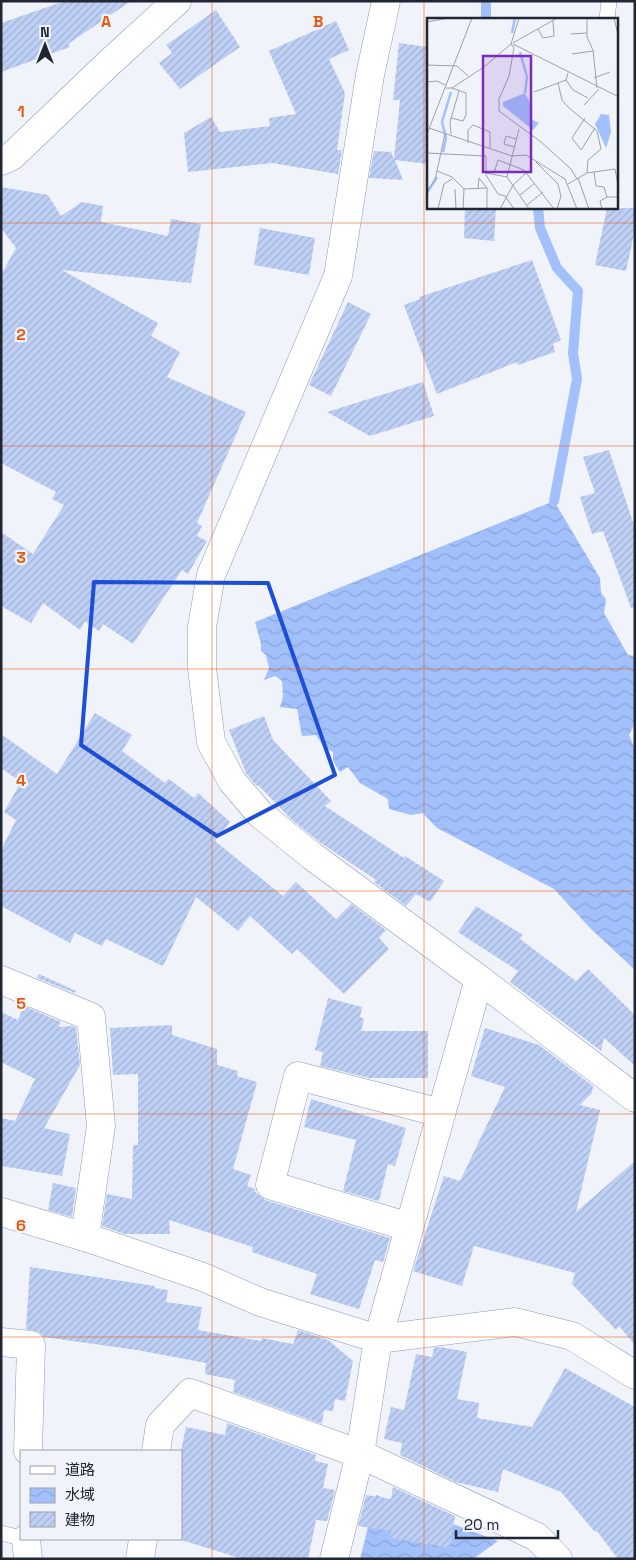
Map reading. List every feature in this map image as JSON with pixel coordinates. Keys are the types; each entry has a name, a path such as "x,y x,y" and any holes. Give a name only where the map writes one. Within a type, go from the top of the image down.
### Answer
{"street":[{"path":"1,162 12,156 108,63 177,1"},
{"path":"386,1 370,75 338,276 211,575 202,627 202,668 211,742 232,781 260,814 312,856 479,979 635,1098"},
{"path":"334,1559 360,1454 378,1339 479,979"},
{"path":"1,980 91,1017 101,1126 85,1237"},
{"path":"409,1227 270,1185 298,1076 441,1113"},
{"path":"1,1212 85,1237 203,1277 260,1302 378,1339 515,1322 572,1336 635,1375"},
{"path":"1,1342 31,1345 28,1450"},
{"path":"156,1450 160,1425 190,1393 360,1454 537,1537 558,1559"},
{"path":"26,1540 28,1559"},
{"path":"140,1559 143,1540"}],"lane":[{"path":"607,18 609,1"},
{"path":"1,1533 20,1538"}],"highlighted area":[{"path":"94,582 268,583 335,775 217,836 81,745"}],"water":[{"path":"554,501 600,578 601,593 606,599 604,613 628,655 635,656 635,717 629,735 635,749 635,970 591,929 554,889 437,828 423,813 411,815 389,809 388,799 360,783 348,767 340,772 333,761 333,752 324,747 316,735 302,736 297,709 280,707 283,697 282,681 275,676 264,680 269,668 266,655 261,651 255,622"},
{"path":"376,1495 498,1541 473,1559 360,1559"}],"building":[{"path":"65,1 131,1 68,44 70,47 1,72 1,23"},
{"path":"216,10 240,47 180,89 159,63 172,53 166,45"},
{"path":"336,21 349,50 329,59 345,93 337,150 342,150 338,174 272,163 188,172 184,133 211,117 220,132 270,126 269,118 296,114 269,51"},
{"path":"399,43 427,47 427,164 395,160 403,180 369,178 374,151 391,152 394,159 400,100 393,100"},
{"path":"1,187 48,195 61,216 82,202 103,206 101,222 168,236 171,219 201,224 191,283 62,270 158,323 151,336 180,352 167,377 246,412 197,523 202,526 197,536 207,541 188,574 182,570 133,644 103,624 99,631 85,621 80,630 43,603 31,623 1,606 1,532 33,554 64,505 52,499 56,492 1,463 1,275 16,248 1,228"},
{"path":"635,208 635,229 626,271 595,265 607,209"},
{"path":"465,209 496,209 494,241 464,238"},
{"path":"260,228 315,238 309,275 254,265"},
{"path":"532,260 561,340 553,344 555,352 518,365 517,362 437,394 404,305 420,299 419,297"},
{"path":"348,302 371,314 331,396 309,385"},
{"path":"423,382 434,416 370,436 327,412"},
{"path":"609,450 635,528 635,608 631,608 603,531 592,534 580,497 595,493 583,457"},
{"path":"95,713 132,735 122,751 165,783 169,779 194,798 198,793 230,822 215,841 283,896 296,882 336,919 351,904 386,930 379,938 389,949 344,994 297,949 292,954 250,916 238,931 196,897 163,966 106,939 102,946 75,933 70,943 1,906 1,850 16,820 4,812 21,782 1,768 1,734 57,774"},
{"path":"264,716 273,740 331,801 325,806 404,858 405,856 444,881 430,902 416,894 406,906 374,882 376,880 321,843 291,819 257,786 246,773 229,730"},
{"path":"476,906 523,935 520,939 576,981 588,969 635,1015 635,1066 604,1038 601,1051 510,982 518,971 458,932"},
{"path":"39,974 76,991 75,993 37,978"},
{"path":"328,998 362,1007 360,1017 364,1019 361,1031 428,1031 428,1078 369,1078 320,1066 323,1052 315,1050"},
{"path":"24,1006 61,1022 58,1027 72,1026 76,1028 80,1065 44,1128 70,1134 62,1176 1,1166 1,1118 15,1121 35,1079 1,1062 1,1012 18,1020"},
{"path":"172,1025 172,1035 217,1049 217,1065 238,1071 237,1076 257,1082 233,1169 251,1175 247,1186 255,1189 255,1192 265,1200 390,1238 383,1262 375,1260 359,1309 310,1294 317,1274 252,1252 253,1247 169,1220 170,1234 125,1234 102,1226 107,1194 132,1199 133,1145 138,1145 138,1074 113,1075 110,1028"},
{"path":"485,1028 539,1045 593,1086 592,1093 580,1105 600,1110 576,1212 635,1161 635,1345 619,1326 616,1330 572,1284 575,1273 474,1246 462,1286 413,1271 444,1176 460,1181 505,1087 471,1076"},
{"path":"311,1099 406,1128 395,1166 388,1164 379,1201 343,1191 356,1140 304,1127"},
{"path":"53,1183 76,1188 72,1217 48,1210"},
{"path":"30,1267 155,1286 154,1288 168,1290 166,1302 202,1307 198,1330 261,1341 262,1338 293,1344 298,1330 328,1340 353,1361 345,1401 335,1399 333,1411 324,1410 322,1424 233,1392 235,1380 205,1374 206,1363 137,1350 44,1337 39,1332 26,1329"},
{"path":"440,1347 467,1352 457,1399 479,1403 477,1418 532,1427 565,1368 635,1407 635,1559 618,1559 597,1531 595,1532 561,1492 503,1469 498,1492 456,1482 400,1455 402,1443 384,1439 391,1407 404,1410 416,1354 432,1357 434,1348"},
{"path":"227,1423 316,1455 315,1461 328,1464 323,1488 335,1490 327,1521 316,1520 308,1559 243,1559 181,1540 181,1450 186,1427 225,1435"},
{"path":"393,1487 455,1516 450,1548 390,1538 391,1531 358,1526 366,1495 391,1499"}],"waterway":[{"path":"486,1 486,18"},
{"path":"538,209 540,228 557,268 578,291 573,353 577,379 554,501"}]}
